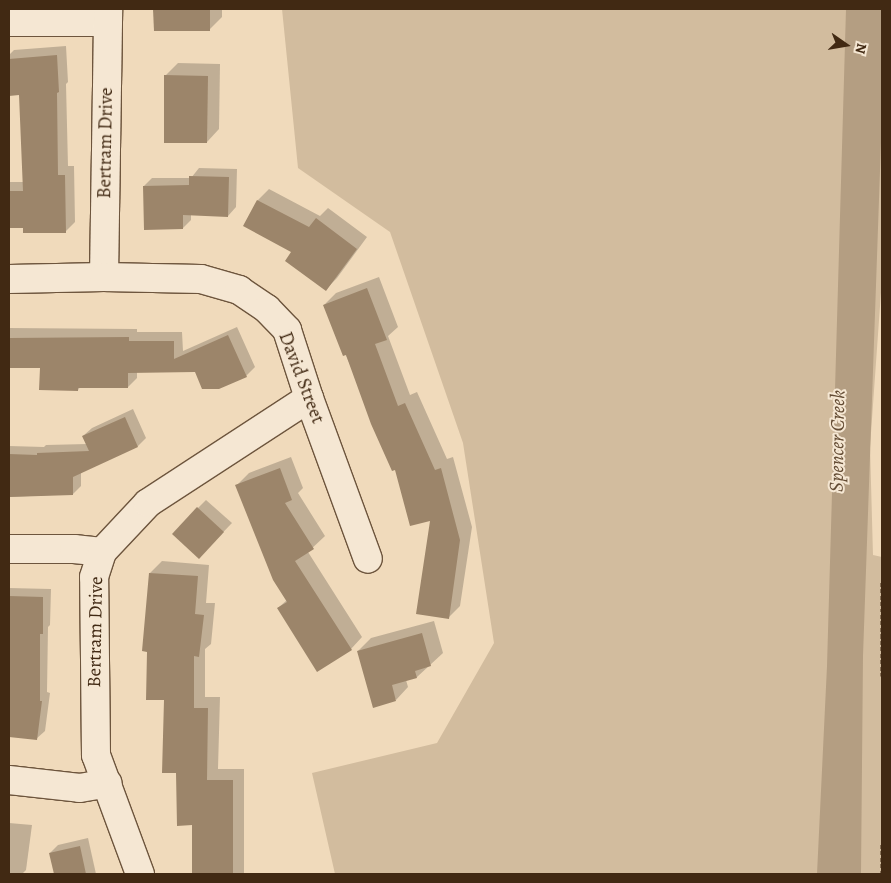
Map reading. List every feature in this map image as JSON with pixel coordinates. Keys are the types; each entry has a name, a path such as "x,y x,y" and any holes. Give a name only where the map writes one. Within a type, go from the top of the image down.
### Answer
{"street":[{"path":"9,22 108,15"},
{"name":"Bertram Drive","path":"104,277 108,15"},
{"name":"David Street","path":"9,279 104,277 201,280 239,290 267,309 287,330 309,398 368,559"},
{"name":"Bertram Drive","path":"140,874 108,783 96,755 94,577 102,552 148,503 309,398"},
{"path":"9,549 74,549 102,552"},
{"path":"9,780 80,788 108,783"}],"path":[{"path":"882,582 882,676"},
{"path":"882,842 882,874"}],"shaded area":[{"path":"282,9 882,9 882,278 870,447 873,555 882,557 882,874 335,874 312,773 437,743 494,643 463,443 390,232 298,168"}],"water":[{"name":"Spencer Creek","path":"846,9 882,9 882,114 863,656 861,874 817,874 827,666"}],"building":[{"path":"153,9 210,9 210,31 154,31"},
{"path":"57,55 59,92 57,93 58,175 65,175 66,233 23,233 23,228 9,228 9,191 23,191 19,95 9,96 9,59"},
{"path":"164,75 208,76 207,143 164,143"},
{"path":"189,176 229,177 228,217 183,215 183,229 144,230 143,186 189,185"},
{"path":"257,200 309,227 316,218 357,249 326,291 285,261 291,252 243,226"},
{"path":"367,288 387,340 375,344 398,406 405,403 435,470 441,468 460,540 449,619 416,614 430,521 410,526 395,470 392,471 371,424 346,355 343,356 323,305"},
{"path":"228,335 247,377 219,389 202,389 195,372 128,373 128,388 78,388 78,391 39,390 40,368 9,368 9,338 129,337 129,341 174,341 174,359"},
{"path":"125,417 138,447 73,477 73,495 9,497 9,454 37,455 37,453 89,451 82,436"},
{"path":"280,468 292,500 285,503 314,549 295,561 352,650 317,672 277,608 287,602 273,580 235,485"},
{"path":"197,507 224,532 199,559 172,534"},
{"path":"149,573 198,576 195,614 204,615 199,657 194,656 194,708 208,708 207,780 233,780 233,874 192,874 192,825 177,826 176,773 162,773 164,700 146,700 147,652 142,651"},
{"path":"9,596 43,597 43,634 40,634 40,701 42,701 37,740 9,737"},
{"path":"422,633 431,666 415,671 417,678 392,685 396,701 373,708 357,651"},
{"path":"80,846 86,874 54,874 49,853"}]}
